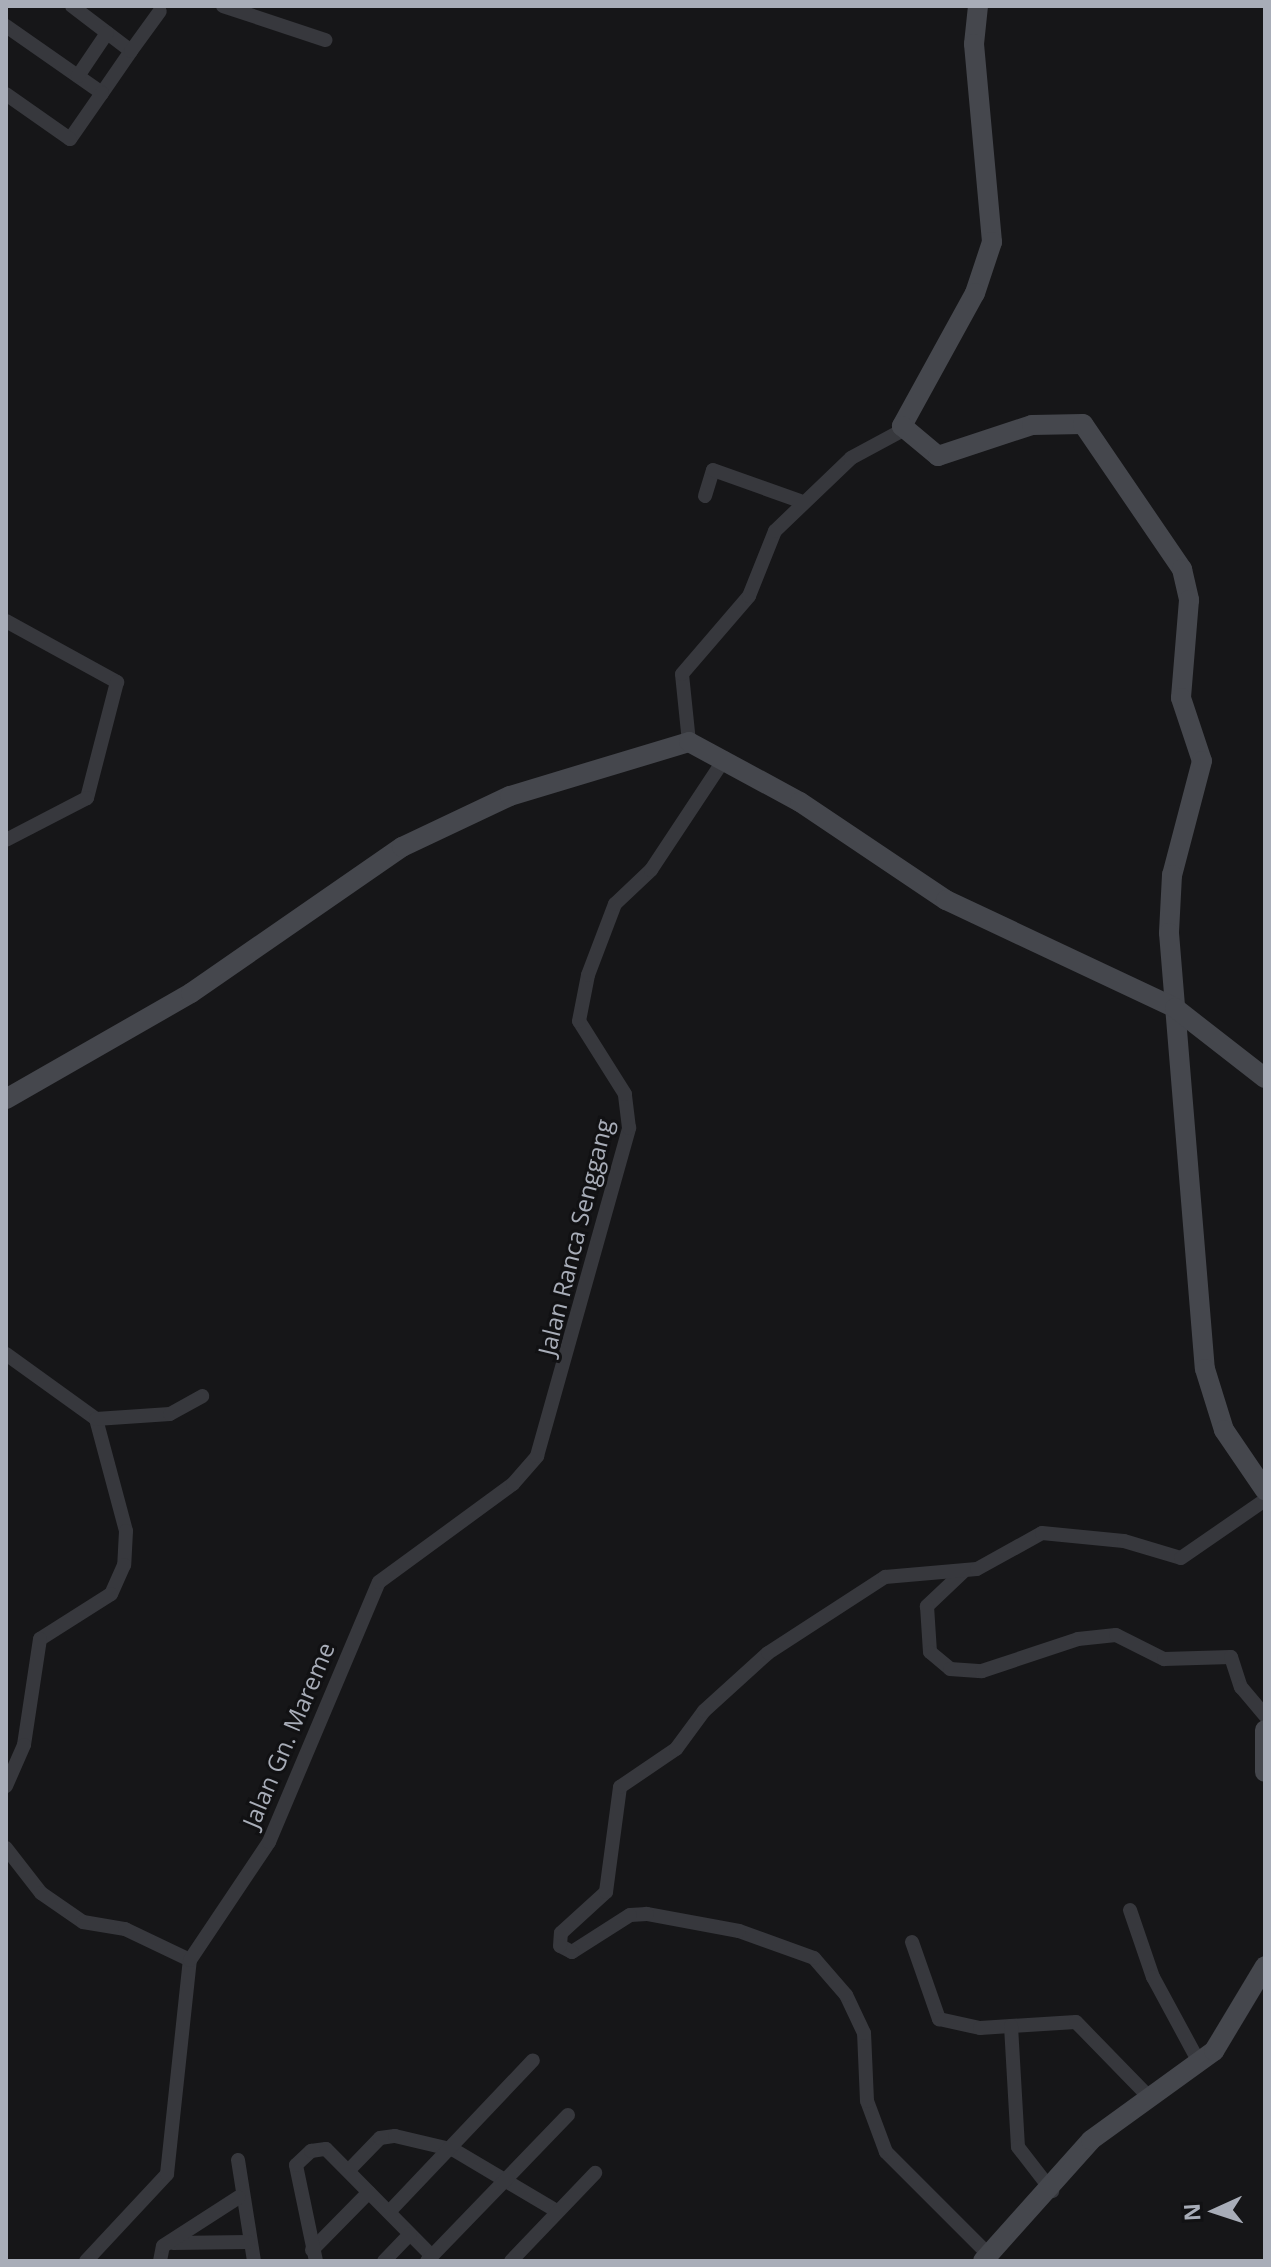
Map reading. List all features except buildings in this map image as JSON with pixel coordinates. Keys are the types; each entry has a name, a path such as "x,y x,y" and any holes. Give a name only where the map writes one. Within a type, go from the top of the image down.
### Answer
{"street":[{"path":"72,6 131,51"},
{"path":"223,6 325,40"},
{"path":"689,742 681,694 686,666 749,596 775,531 800,501 851,458 903,430 975,293 992,242 974,44 978,6"},
{"path":"6,94 70,139 160,11"},
{"path":"6,26 102,93"},
{"path":"78,76 107,33"},
{"path":"903,430 938,456 1032,425 1083,424 1182,569 1189,600 1181,698 1202,761 1172,875 1175,1008 1209,1392 1262,1482"},
{"path":"705,496 713,470 800,501"},
{"path":"6,621 117,682 87,798 6,840"},
{"path":"6,1099 191,993 402,847 510,796 689,742 725,758 946,900 1175,1008 1265,1078"},
{"name":"Jalan Ranca Senggang","path":"513,1484 537,1456 629,1128 625,1094 579,1021 588,975 615,904 651,870 725,758"},
{"path":"6,1354 96,1419 170,1414 202,1396"},
{"path":"6,1786 24,1745 40,1639 103,1602 121,1577 125,1516 99,1449 96,1419"},
{"name":"Jalan Gn. Mareme","path":"86,2261 167,2174 190,1960 269,1842 384,1574 513,1484"},
{"path":"1265,1500 1181,1558 1124,1541 1042,1533 965,1570 927,1606 930,1652 950,1669 982,1671 1078,1639 1116,1635 1164,1659 1231,1657 1241,1687 1265,1716"},
{"path":"965,1570 885,1577 740,1676 676,1749 614,1795 609,1884 559,1939 565,1950 579,1950 618,1922 647,1914 739,1931 814,1958 846,1995 864,2033 870,2115 886,2152 986,2258 1052,2191 1091,2140 1199,2062 1242,2013 1265,1966"},
{"path":"1265,1730 1265,1772"},
{"path":"6,1848 41,1893 83,1922 125,1929 190,1960"},
{"path":"1130,1910 1153,1977 1199,2062"},
{"path":"912,1942 939,2019 957,2027 1076,2022 1151,2099"},
{"path":"1011,2026 1018,2147 1052,2191"},
{"path":"389,2212 454,2150 533,2060"},
{"path":"314,2256 297,2160 326,2149 350,2169 429,2258 568,2115"},
{"path":"350,2169 383,2136 454,2150 507,2178 555,2210"},
{"path":"238,2160 239,2197 254,2261"},
{"path":"511,2261 555,2210 595,2173"},
{"path":"314,2256 369,2192"},
{"path":"160,2261 159,2251 239,2197"},
{"path":"384,2261 410,2234"},
{"path":"173,2243 248,2242"}]}
